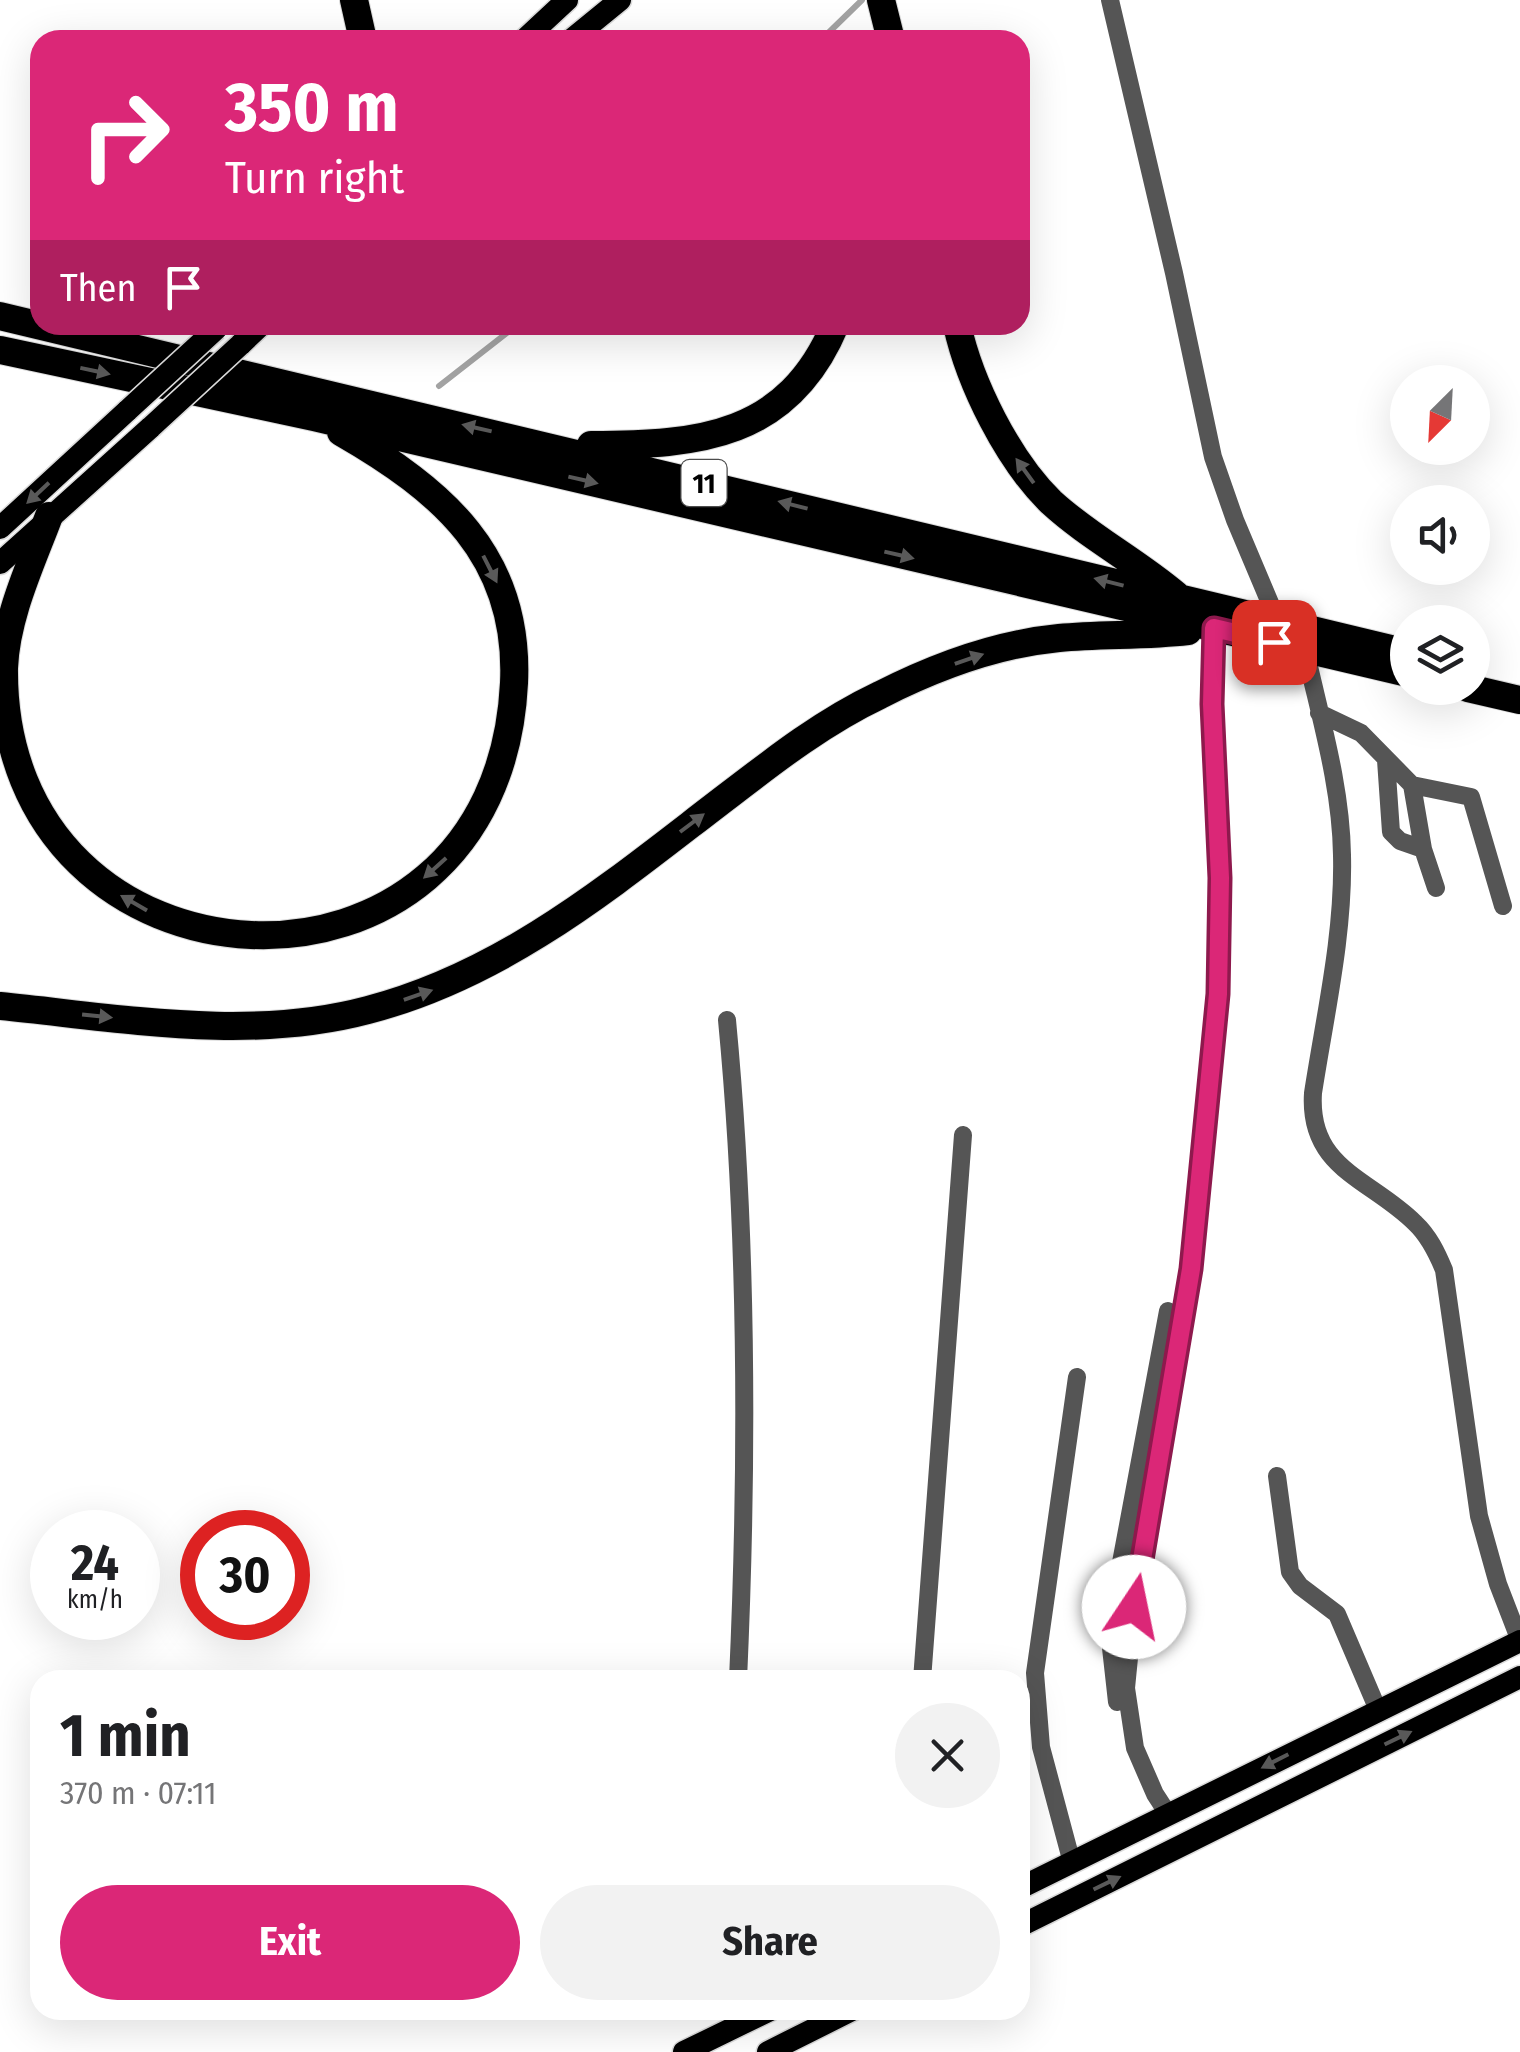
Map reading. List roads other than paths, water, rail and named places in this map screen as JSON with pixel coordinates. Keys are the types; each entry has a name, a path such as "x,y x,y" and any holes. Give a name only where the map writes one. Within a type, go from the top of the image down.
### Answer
{"highway":[{"path":"354,0 360,30"},
{"path":"881,0 888,30"},
{"path":"0,294 30,313"},
{"name":"11","path":"0,316 30,321"},
{"name":"11","path":"93,335 1390,650"},
{"path":"546,445 659,445 701,439 736,427 766,412 794,391 830,335"},
{"path":"961,335 997,424 1037,486 1071,518 1180,599"},
{"name":"11","path":"0,350 314,416 1390,669"},
{"path":"50,516 16,606 4,666 16,760 50,830 85,870 109,888 152,914 200,931 275,937 348,920 397,898 418,883 455,849 469,830 492,786 509,735 513,658 499,587 462,522 416,478 314,416"},
{"path":"0,1006 240,1026 330,1019 401,1001 482,968 552,928 792,746 895,687 980,654 1033,642 1211,628"},
{"path":"1490,673 1520,680"},
{"path":"1490,693 1520,700"}],"main road":[{"path":"535,30 567,0"},
{"path":"583,30 620,0"},
{"path":"0,528 209,335"},
{"path":"0,563 250,335"},
{"path":"1030,1883 1520,1641"},
{"path":"1030,1921 1520,1677"},
{"path":"684,2052 734,2020"},
{"path":"768,2052 832,2020"}],"street":[{"path":"1110,0 1213,457 1278,622"},
{"path":"1168,1814 1144,1772 1129,1724 1126,1688 1129,1638 1191,1269 1218,994 1220,878 1211,628"},
{"path":"1305,649 1338,803 1342,880 1313,1093 1313,1119 1322,1144 1338,1165 1417,1225 1438,1255 1448,1286 1480,1516 1498,1584 1520,1641"},
{"path":"1320,713 1361,733 1412,785 1464,794 1474,800 1502,906"},
{"path":"1386,760 1391,832 1400,841 1424,849"},
{"path":"1412,785 1436,888"},
{"path":"726,1020 745,1286 745,1493 738,1670"},
{"path":"923,1670 964,1135"},
{"path":"1129,1724 1115,1694 1111,1648 1114,1600 1168,1311"},
{"path":"1072,1863 1041,1746 1035,1673 1077,1377"},
{"path":"1277,1476 1290,1572 1300,1586 1337,1614 1378,1710"}],"waterway":[{"path":"831,30 862,0"},
{"path":"439,386 504,335"}]}
